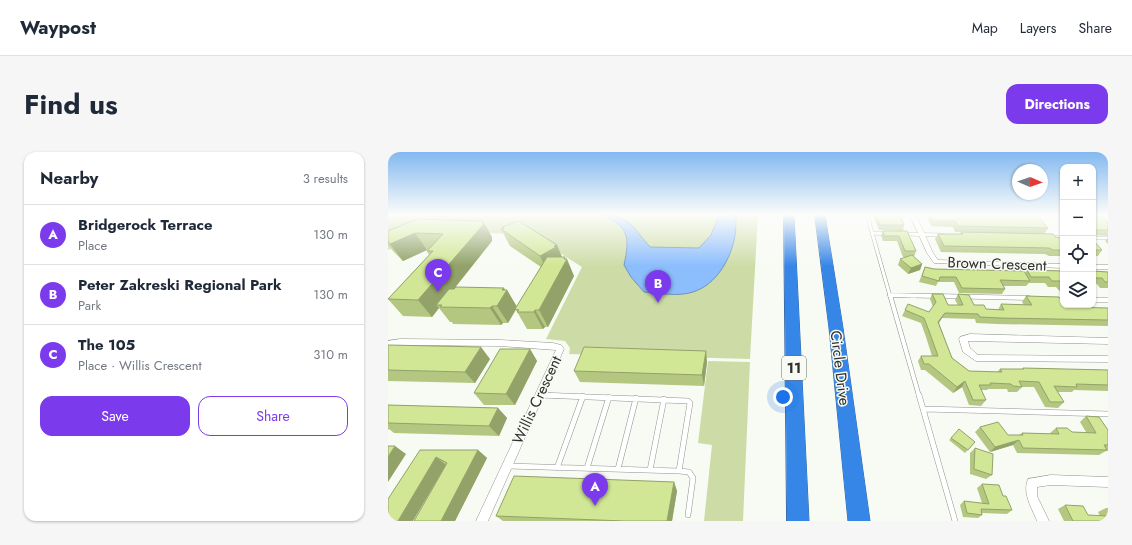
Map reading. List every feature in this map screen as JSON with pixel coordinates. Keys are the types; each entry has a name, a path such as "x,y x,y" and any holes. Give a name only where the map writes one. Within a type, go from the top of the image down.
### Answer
{"highway":[{"name":"11","path":"790,232 798,521"},
{"name":"Circle Drive","path":"822,232 859,521"}],"street":[{"name":"Brown Crescent","path":"921,232 930,253 936,262 1060,266"},
{"path":"1096,266 1108,267"},
{"path":"1108,341 970,337 963,339 966,350 976,358 1108,359"},
{"name":"Willis Crescent","path":"388,344 400,342 500,343 558,347 560,349 482,521"},
{"path":"1043,521 1032,496 1032,483 1051,480 1108,482"}],"lane":[{"path":"894,234 872,233 924,409 955,521"},
{"path":"901,234 951,235"},
{"path":"1047,237 1060,237"},
{"path":"1096,238 1108,238"},
{"path":"890,295 1032,298"},
{"path":"1096,300 1108,300"},
{"path":"539,395 686,400 690,403 679,471"},
{"path":"557,468 583,396"},
{"path":"587,468 609,397"},
{"path":"618,469 636,398"},
{"path":"650,470 664,399"},
{"path":"924,409 1108,414"},
{"path":"507,466 689,472 693,478 688,515"}],"green space":[{"path":"388,232 429,232 388,250"},
{"path":"441,232 757,232 750,359 569,354 570,348 565,341 546,339 582,267 530,234"},
{"path":"708,361 750,362 743,521 704,521 712,445 698,443"}],"water":[{"path":"624,232 638,232 650,247 699,248 712,232 735,232 733,245 726,262 709,284 693,292 681,294 644,292 631,277 624,265 627,247"}],"building":[{"path":"388,232 477,232 418,300 388,299 433,251 427,251 443,234 415,233 390,244 388,242"},
{"path":"506,232 537,232 557,245 540,256"},
{"path":"883,232 908,232 916,251 905,251 899,236 884,236"},
{"path":"961,232 971,232 1053,234 1055,237 1060,238 1060,250 1053,250 1049,248 944,246 938,234 963,234"},
{"path":"1096,243 1102,250 1096,250"},
{"path":"912,255 922,264 911,268 900,259"},
{"path":"547,257 565,257 564,259 567,259 539,310 535,310 534,312 517,312 519,310 515,309"},
{"path":"925,267 934,269 1024,271 1030,281 1000,280 1005,289 962,288 956,277 940,277 939,281 922,276"},
{"path":"1027,270 1060,271 1060,281 1052,281 1049,277 1031,277"},
{"path":"1096,271 1108,272 1108,282 1105,282 1102,278 1096,278"},
{"path":"456,287 504,288 502,290 507,290 497,306 492,306 490,308 440,307 442,305 436,305 449,289 454,289"},
{"path":"932,294 943,294 948,305 963,305 958,294 969,295 974,305 984,305 986,309 1004,310 1001,304 1032,305 1026,296 1059,297 1060,308 1108,308 1108,320 1000,318 980,317 978,314 945,313 938,322 952,358 969,371 1002,372 1000,369 1024,369 1023,368 1108,370 1108,385 1076,384 1077,387 1054,386 1064,402 1050,402 1039,382 1019,381 1022,387 1013,386 1011,384 990,383 991,385 979,385 986,400 973,400 965,381 957,387 929,364 924,364 921,356 938,356 924,318 905,310 908,304 929,312 936,302"},
{"path":"388,345 481,347 465,372 388,370"},
{"path":"584,347 706,351 702,375 574,371"},
{"path":"500,349 530,349 506,394 474,393"},
{"path":"388,405 498,408 489,426 388,423"},
{"path":"1086,416 1099,417 1108,430 1108,445 1104,445 1107,450 1023,448 1019,440 995,447 980,427 998,422 1008,435 1023,435 1022,433 1059,434 1056,428 1067,428 1072,432 1096,433"},
{"path":"959,429 975,442 968,450 951,438"},
{"path":"388,446 395,446 388,457"},
{"path":"975,448 993,454 992,475 974,469"},
{"path":"420,450 478,450 441,521 414,521 447,463 436,457 398,521 388,521 388,499"},
{"path":"514,476 674,482 667,521 624,521 496,516"},
{"path":"982,484 999,485 1003,496 1006,496 1012,510 981,509 982,515 967,513 964,501 989,504"},
{"path":"1065,505 1083,506 1088,515 1108,516 1108,521 1073,521"}],"place":[{"name":"The 105","path":"438,292"},
{"name":"Peter Zakreski Regional Park","path":"658,303"},
{"name":"Bridgerock Terrace","path":"595,506"}]}
